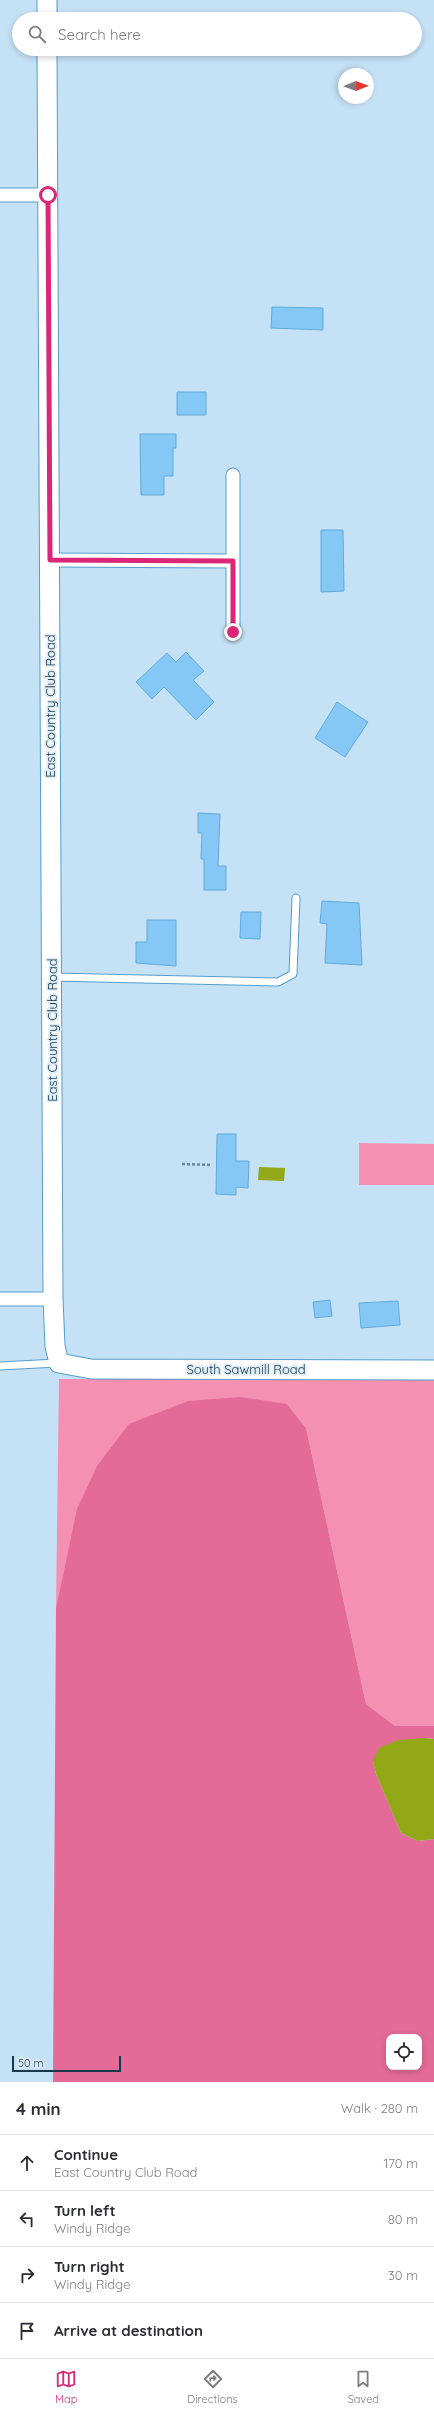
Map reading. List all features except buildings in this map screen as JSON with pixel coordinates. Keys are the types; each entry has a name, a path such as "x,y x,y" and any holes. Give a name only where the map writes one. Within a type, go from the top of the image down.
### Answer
{"street":[{"path":"47,0 47,12"},
{"name":"East Country Club Road","path":"47,56 53,1299 55,1346 59,1363"},
{"path":"0,195 48,195"},
{"path":"233,475 233,632"},
{"path":"50,560 233,561"},
{"path":"0,1299 53,1299"},
{"name":"South Sawmill Road","path":"59,1363 91,1369 434,1370"}],"lane":[{"path":"52,977 278,982 293,974 296,898"},
{"path":"0,1366 59,1363"}],"path":[{"path":"182,1164 212,1165"}],"shaded area":[{"path":"359,1143 434,1144 434,1185 359,1185"},
{"path":"259,1167 285,1168 284,1181 258,1180"},
{"path":"59,1379 434,1379 434,1726 395,1726 366,1704 306,1428 287,1404 56,1609"},
{"path":"240,1397 287,1404 306,1428 366,1704 395,1726 434,1726 434,1739 425,1738 373,1761 376,1774 401,1833 418,1841 434,1839 434,2082 53,2082 56,1609 77,1509 97,1466 129,1424 188,1401"},
{"path":"425,1738 434,1739 434,1839 418,1841 401,1833 376,1774 373,1761 379,1748 398,1740"}],"route":[{"path":"48,195 50,560 233,561 233,632"}]}
